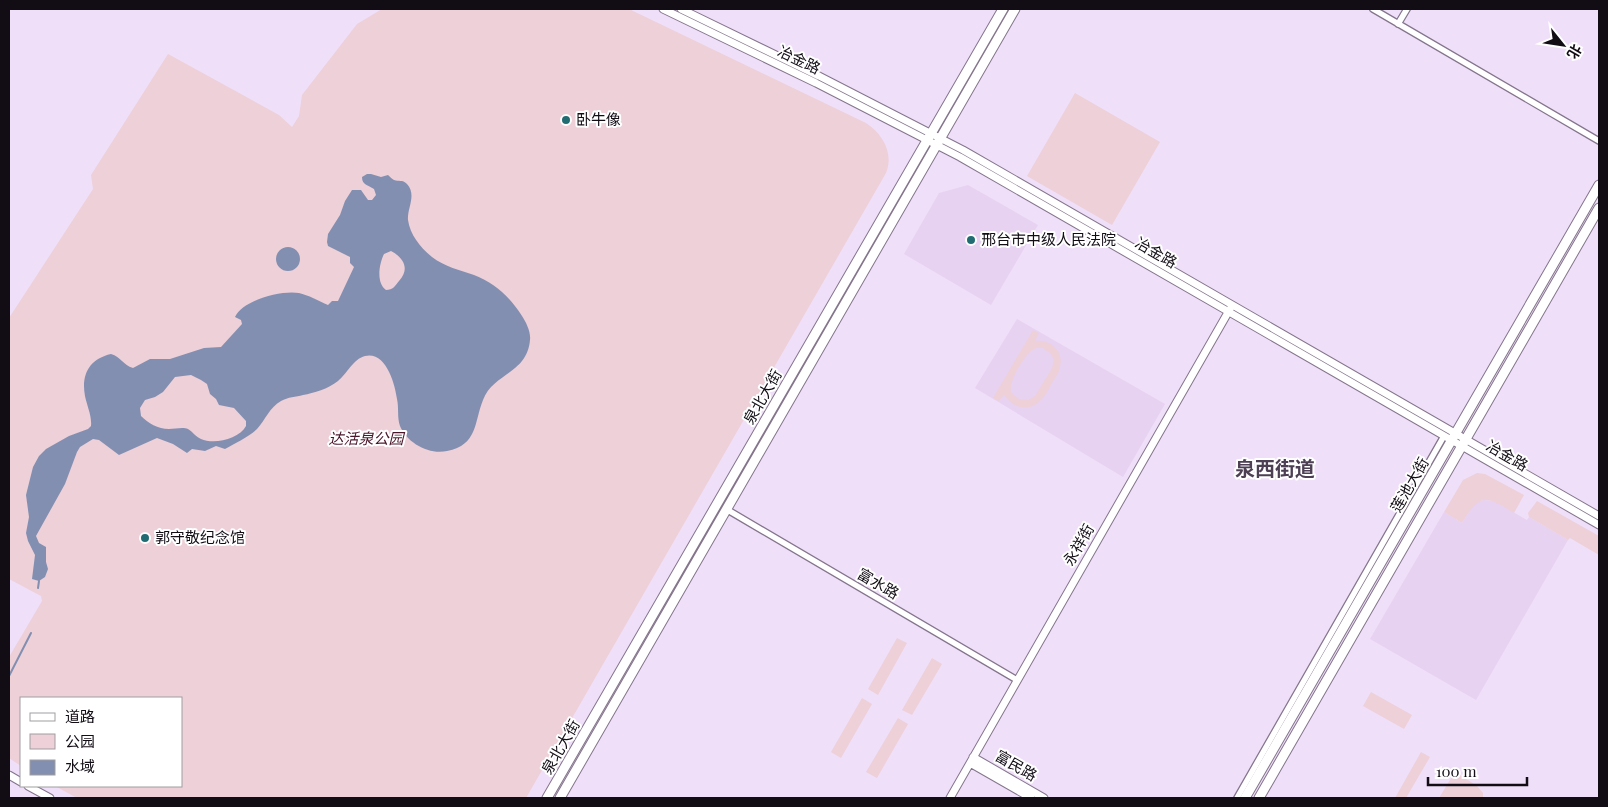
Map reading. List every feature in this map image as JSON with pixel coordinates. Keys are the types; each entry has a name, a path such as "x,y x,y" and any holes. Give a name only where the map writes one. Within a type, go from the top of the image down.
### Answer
{"main road":[{"name":"泉北大街","path":"547,798 1003,9"},
{"name":"泉北大街","path":"560,798 1015,9"},
{"name":"莲池大街","path":"1245,798 1451,436 1599,185"},
{"name":"莲池大街","path":"1259,798 1599,208"}],"street":[{"name":"冶金路","path":"663,9 929,136"},
{"name":"冶金路","path":"681,9 939,141 968,161 1231,308 1451,436 1599,516"},
{"path":"1373,9 1599,142"},
{"path":"1398,24 1407,9"},
{"name":"冶金路","path":"1231,308 1451,436"},
{"name":"永祥街","path":"950,798 1231,308"},
{"path":"1237,798 1451,436"},
{"name":"冶金路","path":"1464,443 1599,525"},
{"name":"富水路","path":"726,509 1017,680"},
{"name":"富民路","path":"972,760 1031,798"},
{"name":"富民路","path":"972,760 1044,798"},
{"path":"9,774 20,781"},
{"path":"30,787 50,798"}],"shaded area":[{"name":"邢台市中级人民法院","path":"968,185 1038,225 991,305 904,254 939,193"},
{"path":"1017,319 1165,404 1123,477 975,388"},
{"path":"1479,501 1494,501 1527,520 1529,517 1568,540 1476,700 1370,639 1444,512 1462,523 1472,507"}],"green space":[{"name":"达活泉公园","path":"382,9 629,9 866,123 882,139 888,152 888,166 886,173 526,798 77,798 57,787 182,787 182,697 20,697 20,765 9,758 9,657 42,601 41,596 9,579 9,318 93,189 91,175 168,54 279,115 292,127 299,116 302,95 357,24"},
{"path":"1075,93 1160,142 1112,225 1027,176"},
{"path":"1033,330 1039,333 1035,341 1046,342 1055,347 1061,361 1059,372 1045,395 1035,405 1025,408 1020,407 1011,403 1004,395 999,401 993,398","holes":["1036,348 1043,348 1051,354 1054,360 1052,368 1035,396 1028,400 1019,399 1011,392 1015,374 1027,355"]},
{"path":"1477,473 1485,474 1524,495 1514,513 1497,503 1485,500 1474,506 1462,523 1444,512 1463,480"},
{"path":"1537,501 1599,536 1599,555 1570,538 1568,540 1529,517 1528,513"},
{"path":"897,638 907,643 878,695 868,689"},
{"path":"932,658 942,664 912,715 902,710"},
{"path":"1371,692 1412,715 1404,729 1363,706"},
{"path":"862,698 872,704 841,758 831,752"},
{"path":"898,718 908,724 877,778 866,772"},
{"path":"1421,752 1430,757 1406,798 1395,798"},
{"path":"1457,773 1477,786 1483,793 1483,798 1439,798 1453,775"}],"water":[{"path":"367,174 381,177 388,175 394,180 405,182 410,188 411,193 408,215 409,226 420,245 432,257 442,263 482,278 495,286 512,303 524,318 528,327 530,340 528,351 516,367 488,391 470,438 457,448 440,452 426,449 413,442 400,426 398,402 392,377 379,358 365,356 357,360 338,381 330,386 316,392 281,401 273,407 254,432 225,449 216,446 205,451 192,449 187,453 173,444 157,438 119,455 99,440 93,439 80,447 77,452 65,484 36,536 39,543 46,547 48,569 45,577 39,581 32,579 35,555 26,533 29,517 26,495 33,467 39,456 46,449 91,426 84,381 92,364 103,356 111,354 133,368 150,359 170,359 204,348 221,347 242,324 241,320 235,317 239,311 254,301 273,295 291,292 299,293 328,305 332,301 338,301 354,267 350,263 350,257 328,246 328,234 352,190 361,190 368,200 372,200 376,195 374,189 364,183 362,177","holes":["391,251 402,260 405,268 402,277 394,287 386,290 381,283 380,268 384,254","191,375 207,384 210,394 219,405 234,408 246,421 243,431 226,440 206,441 188,429 157,427 141,416 140,408 145,400 163,392 175,377"]},
{"path":"288,247 293,248 299,254 299,264 293,270 288,271 283,270 277,264 276,259 277,254 283,248"}],"waterway":[{"path":"38,588 39,581"},
{"path":"9,676 31,633"}],"place":[{"name":"卧牛像","path":"566,120"},
{"name":"邢台市中级人民法院","path":"971,240"},
{"name":"郭守敬纪念馆","path":"145,538"}],"district":[{"name":"泉西街道","path":"1275,469"}]}
